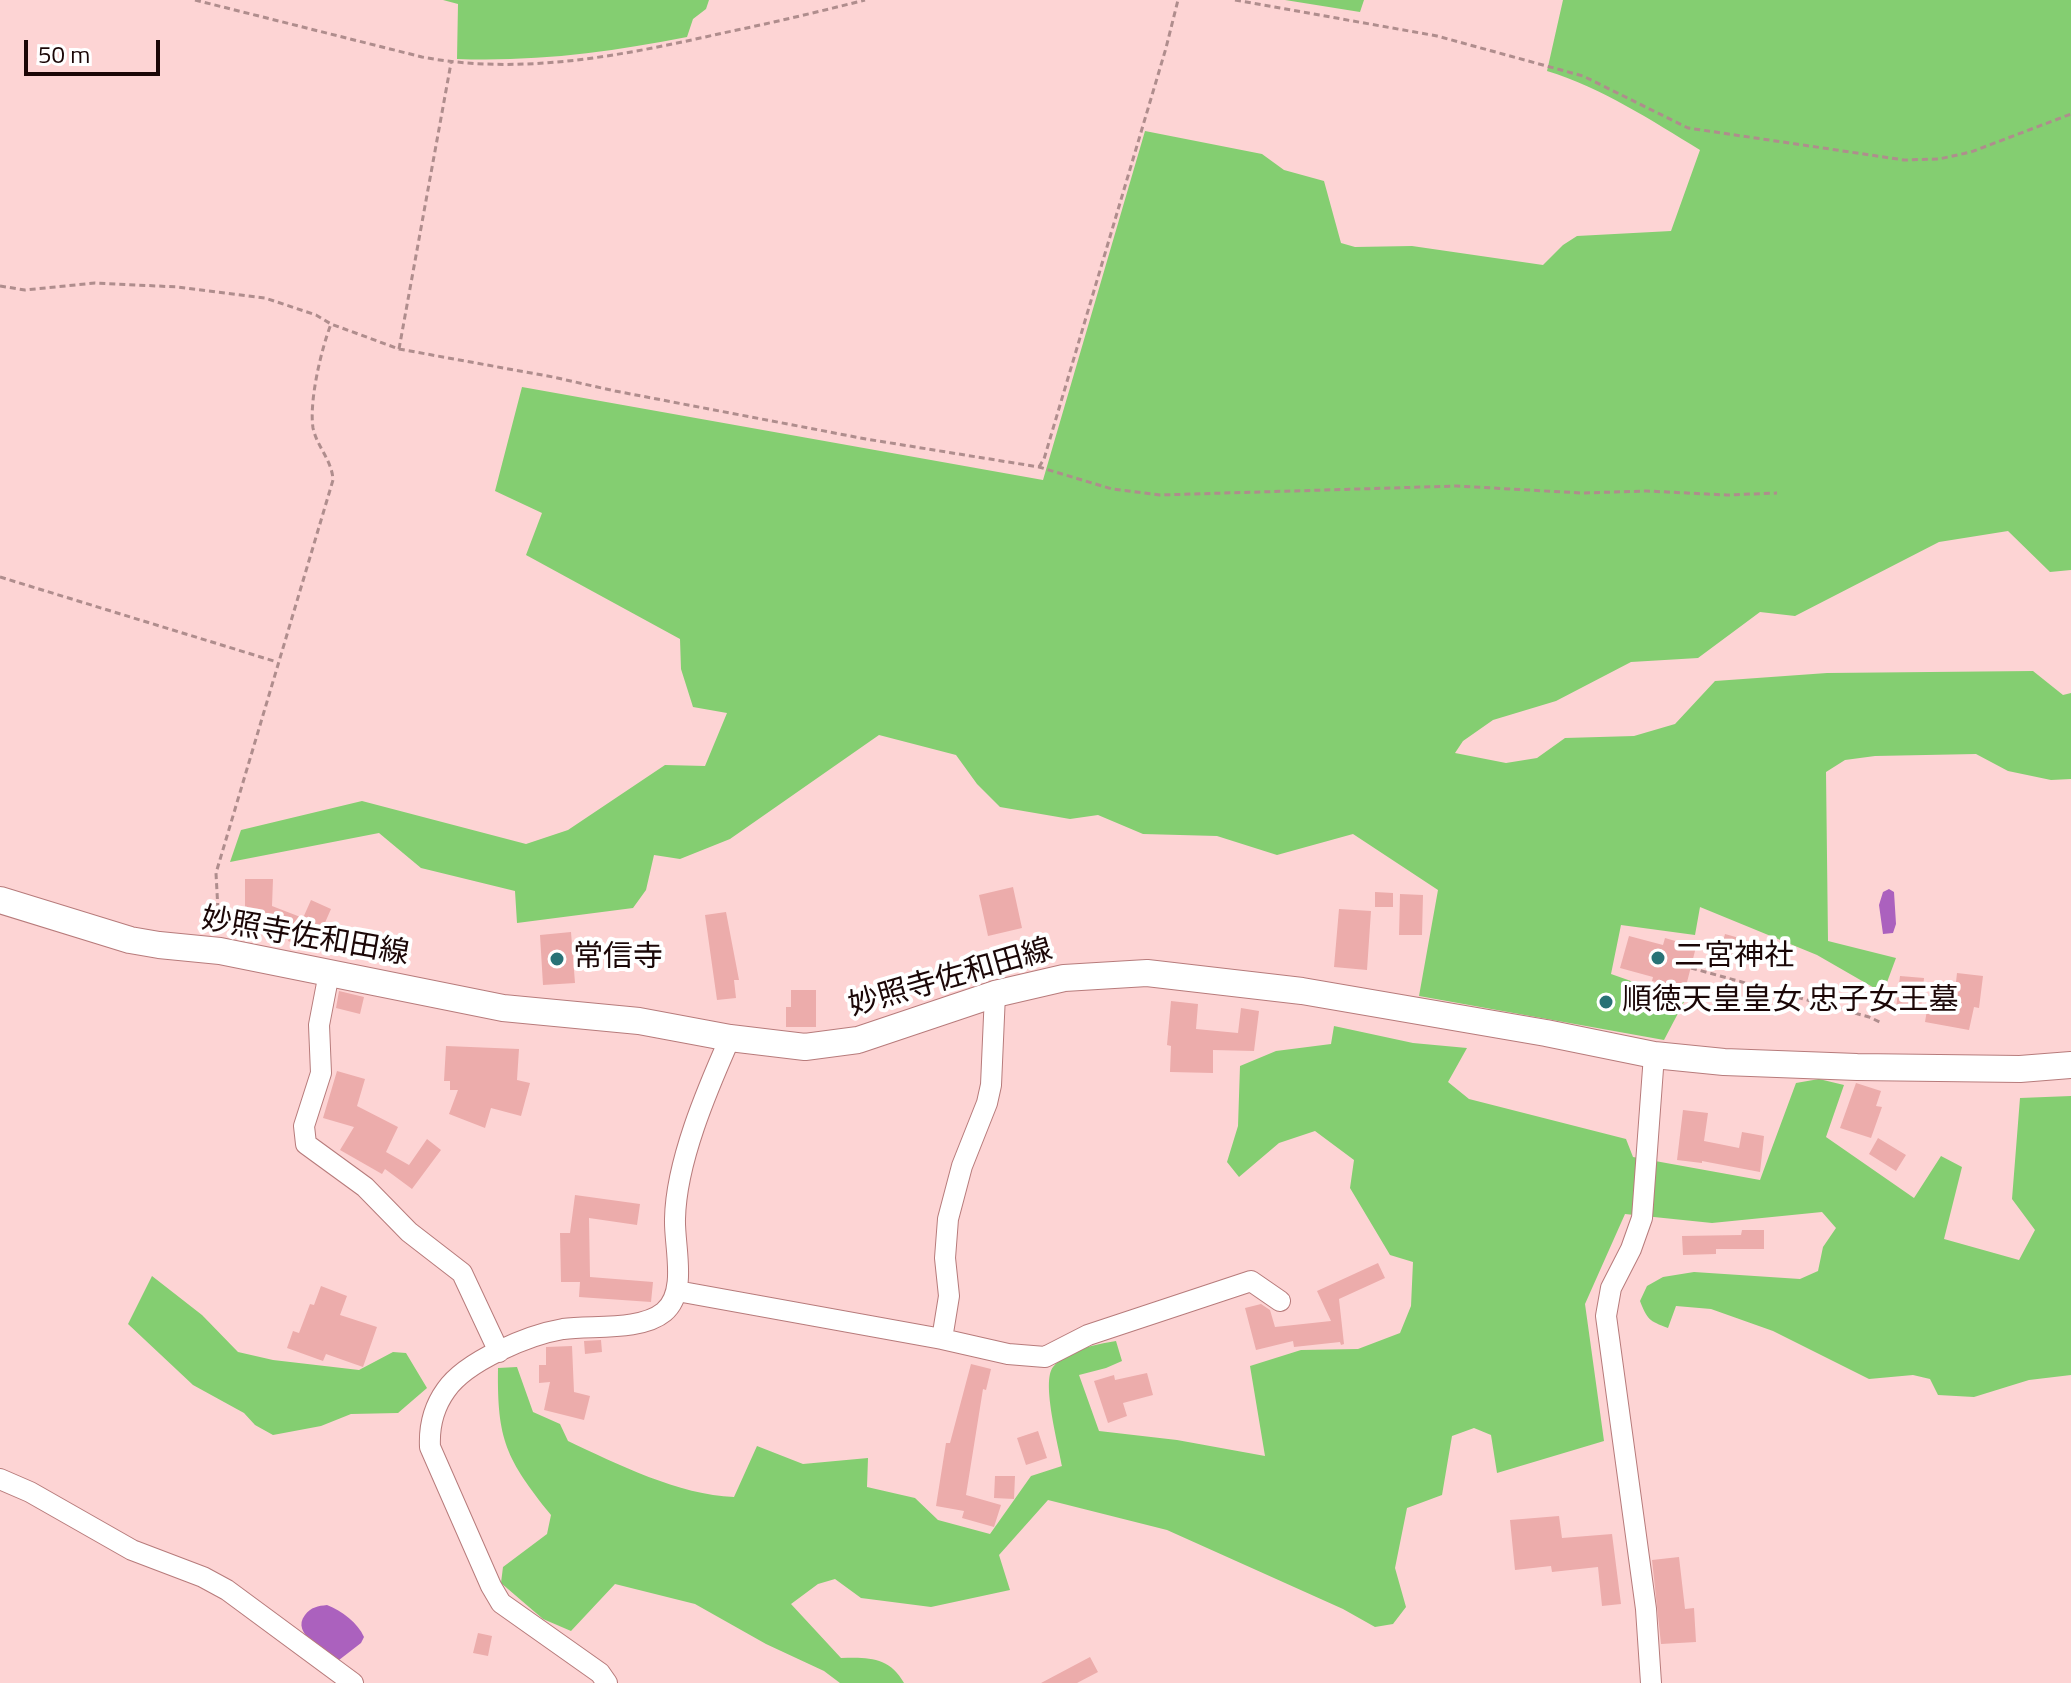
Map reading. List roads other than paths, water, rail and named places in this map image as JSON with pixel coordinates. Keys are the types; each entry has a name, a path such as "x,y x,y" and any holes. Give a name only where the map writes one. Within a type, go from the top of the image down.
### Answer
{"main road":[{"name":"妙照寺佐和田線","path":"0,900 130,940 220,951 503,1008 639,1021 730,1038 805,1047 858,1040 995,994 1064,978 1147,973 1302,991 1654,1055 1724,1062 2020,1069 2071,1065"}],"street":[{"path":"329,973 319,1025 321,1073 304,1126 306,1144 365,1187 409,1232 462,1273 499,1352"},
{"path":"942,1339 949,1296 945,1258 948,1219 962,1166 991,1085 995,994"},
{"path":"607,1683 600,1673 501,1603 430,1447 429,1428 446,1389 464,1372 499,1352 562,1329 647,1322 666,1311 677,1291 675,1217 679,1178 712,1077 730,1038"},
{"path":"1651,1683 1646,1609 1606,1316 1611,1288 1631,1249 1642,1218 1654,1055"},
{"path":"677,1291 1008,1354 1045,1357 1088,1335 1251,1281 1280,1301"},
{"path":"0,1479 30,1492 132,1550 203,1577 227,1590 353,1683"}],"place":[{"name":"二宮神社","path":"1658,958"},
{"name":"常信寺","path":"557,959"},
{"name":"順徳天皇皇女 忠子女王墓","path":"1606,1002"}]}
